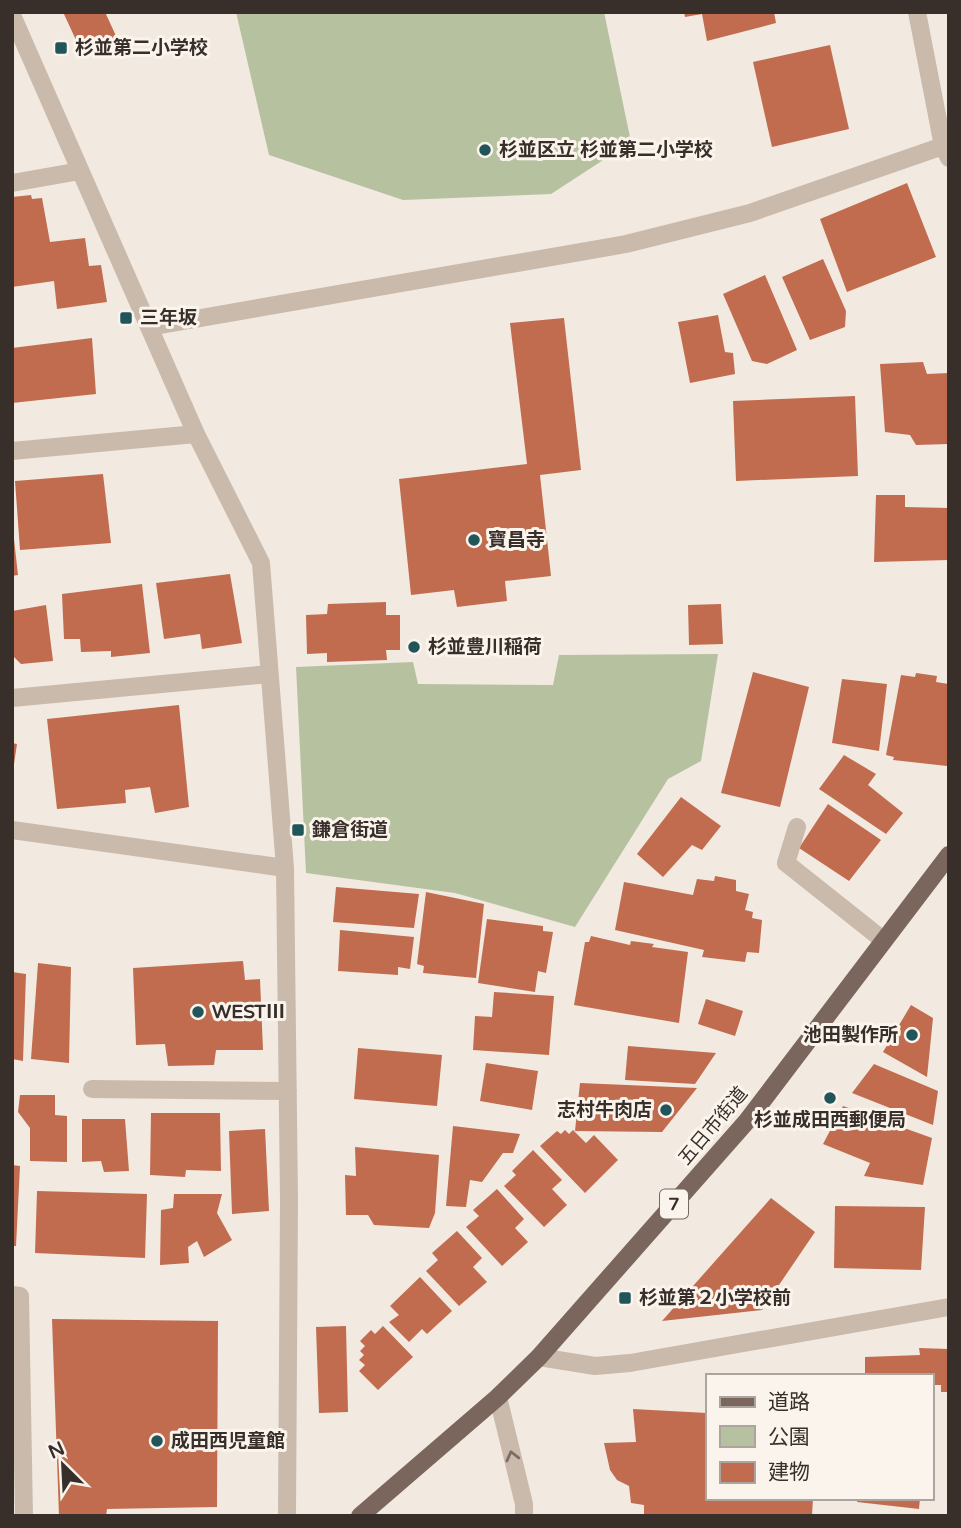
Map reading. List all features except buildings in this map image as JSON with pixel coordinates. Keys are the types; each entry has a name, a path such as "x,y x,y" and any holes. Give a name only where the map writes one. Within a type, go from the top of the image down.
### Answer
{"main road":[{"name":"五日市街道","path":"360,1516 539,1357 747,1121 949,855"}],"street":[{"path":"149,327 626,244 750,213 946,152 917,12"},
{"path":"12,16 196,434 261,563 285,868 288,1516"},
{"path":"12,183 80,171"},
{"path":"12,451 196,434"},
{"path":"12,698 268,674"},
{"path":"797,827 786,863 883,940"},
{"path":"12,830 285,868"},
{"path":"92,1089 288,1091"},
{"path":"12,1295 20,1296 24,1516"},
{"path":"539,1357 595,1366 630,1363 949,1307"},
{"path":"498,1396 524,1504 524,1516"}],"green space":[{"path":"236,12 604,12 631,142 551,194 403,200 269,155"},
{"path":"718,654 701,761 668,779 575,927 455,893 306,873 296,667 413,662 418,684 553,685 559,655"}],"place":[{"name":"杉並第二小学校","path":"61,48"},
{"name":"杉並区立 杉並第二小学校","path":"485,150"},
{"name":"三年坂","path":"126,318"},
{"name":"寶昌寺","path":"474,540"},
{"name":"杉並豊川稲荷","path":"414,647"},
{"name":"鎌倉街道","path":"298,830"},
{"name":"WESTⅢ","path":"198,1012"},
{"name":"池田製作所","path":"912,1035"},
{"name":"杉並成田西郵便局","path":"830,1098"},
{"name":"志村牛肉店","path":"666,1110"},
{"name":"杉並第２小学校前","path":"625,1298"},
{"name":"成田西児童館","path":"157,1441"}]}
